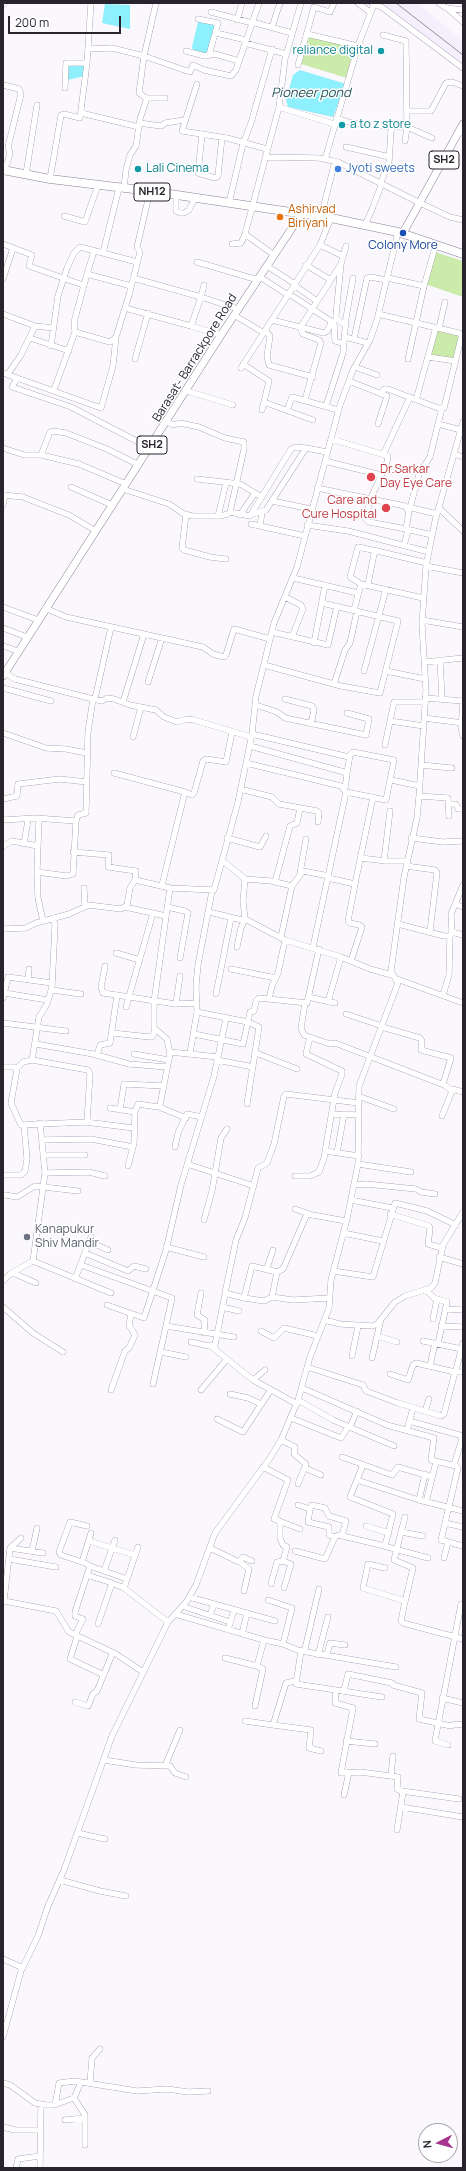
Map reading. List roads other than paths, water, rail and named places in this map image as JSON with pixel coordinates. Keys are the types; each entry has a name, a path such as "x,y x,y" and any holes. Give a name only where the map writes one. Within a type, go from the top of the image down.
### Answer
{"highway":[{"name":"NH12","path":"3,171 50,179 150,191 331,218 400,233 463,254"}],"main road":[{"name":"SH2","path":"400,233 420,203 463,124"},
{"name":"Barasat- Barrackpore Road","path":"4,674 112,504 187,391 221,335 302,213"}],"street":[{"path":"50,179 61,115 64,114 79,119 81,113 88,63 92,3"},
{"path":"156,3 144,56 139,93 146,98 165,98"},
{"path":"238,20 242,3"},
{"path":"88,49 119,49 190,72 193,65 226,76 234,74 259,3"},
{"path":"272,27 278,3"},
{"path":"232,244 241,243 245,234 264,157 279,107 286,54 300,3"},
{"path":"298,65 314,7 330,12 334,3"},
{"path":"358,3 371,13"},
{"path":"439,3 463,22"},
{"path":"325,159 358,46 373,4 383,8 463,68"},
{"path":"446,8 463,10"},
{"path":"211,12 292,33"},
{"path":"198,18 217,22 218,25 209,56"},
{"path":"216,34 246,41 286,54"},
{"path":"307,34 358,46"},
{"path":"383,35 406,41 406,141"},
{"path":"229,203 243,142 251,123 272,49"},
{"path":"186,51 209,56 215,54 239,60"},
{"path":"65,88 66,63 88,63"},
{"path":"407,111 431,112 446,83 452,82 463,86"},
{"path":"197,84 184,120 182,131 222,137 267,149"},
{"path":"3,85 19,89 21,94 8,147 10,153 3,171"},
{"path":"103,253 130,155 136,146 139,125 146,98"},
{"path":"26,174 37,105"},
{"path":"279,107 335,121 407,127 432,138"},
{"path":"81,113 139,125 161,126 165,123 184,120"},
{"path":"365,225 374,205 390,158 391,131 393,127"},
{"path":"202,134 198,173 215,178 218,176 222,137"},
{"path":"346,147 390,158"},
{"path":"264,157 325,159 335,161 450,217 463,220"},
{"path":"321,217 335,161"},
{"path":"64,216 85,222 98,185"},
{"path":"35,326 30,338 5,374 54,390 101,408 113,366 116,337 132,286 140,251 137,247 150,191"},
{"path":"176,195 176,211 180,213 184,213 189,210 195,198"},
{"path":"262,410 270,384 269,380 242,366 320,245 331,218"},
{"path":"190,1053 197,1012 196,986 198,965 212,891 223,861 227,838 250,746 256,705 270,639 293,578 338,410 355,367 368,343 378,314 400,233"},
{"path":"245,234 274,255"},
{"path":"3,244 32,255 29,266 64,280 83,285"},
{"path":"408,359 424,286 436,244"},
{"path":"320,245 343,256"},
{"path":"345,325 336,318 336,315 343,256 346,246"},
{"path":"51,346 58,296 67,268 80,247 137,262"},
{"path":"3,279 13,248"},
{"path":"54,390 75,332 74,322 83,285 94,251"},
{"path":"197,262 259,278 288,294 332,321 335,324 335,341 344,344"},
{"path":"300,328 342,264"},
{"path":"306,265 331,280"},
{"path":"267,266 317,301"},
{"path":"87,274 132,286"},
{"path":"133,278 201,297 236,312 270,336 267,356 269,365 313,377"},
{"path":"326,406 344,344 345,325 353,278"},
{"path":"354,339 367,278 387,279 424,286"},
{"path":"191,326 204,285"},
{"path":"416,400 445,302"},
{"path":"125,308 148,313 221,335"},
{"path":"134,359 148,313"},
{"path":"3,314 35,326 54,328"},
{"path":"378,314 463,334 447,400 442,408 430,457 419,474 409,508 404,546"},
{"path":"272,320 300,328 326,333 332,321"},
{"path":"300,328 303,334 320,341 313,377 305,400"},
{"path":"75,332 110,342 116,337"},
{"path":"345,337 368,343"},
{"path":"30,338 69,351"},
{"path":"428,357 456,362"},
{"path":"355,367 377,375"},
{"path":"17,378 12,387 71,407 150,448"},
{"path":"349,381 388,398 378,424"},
{"path":"381,394 386,389 442,408"},
{"path":"187,391 233,405"},
{"path":"384,453 410,397"},
{"path":"287,410 290,398 305,400 338,410"},
{"path":"71,407 77,400"},
{"path":"264,402 313,420"},
{"path":"167,422 174,425 180,423 200,427 225,438 244,442 244,449 230,512"},
{"path":"392,975 391,971 406,863 417,818 420,786 425,700 425,662 422,620 426,564 438,511 463,422"},
{"path":"438,424 461,430"},
{"path":"41,454 52,431 66,433 117,454 125,460 139,465"},
{"path":"331,439 384,453 388,456 371,498 366,520 432,535"},
{"path":"252,514 291,449 296,447 327,452"},
{"path":"3,448 24,455 41,454 79,464 124,486 169,504 186,514 203,517 218,516 228,514 230,512 248,516 266,510 306,448"},
{"path":"454,454 463,457"},
{"path":"325,461 381,475"},
{"path":"197,479 236,484 262,497"},
{"path":"218,516 226,483"},
{"path":"71,487 112,504"},
{"path":"317,488 371,498 409,508 438,511 463,531"},
{"path":"240,515 255,493"},
{"path":"3,505 4,495 23,497 69,515 96,531"},
{"path":"272,501 311,509"},
{"path":"260,526 262,512"},
{"path":"186,514 182,548 184,550 210,557 226,559"},
{"path":"251,524 305,536"},
{"path":"307,525 348,531 429,552"},
{"path":"424,598 368,584 361,584 350,577 358,547 463,572"},
{"path":"368,584 374,554 376,551"},
{"path":"293,578 358,593"},
{"path":"334,684 343,654 350,643 358,593 361,584"},
{"path":"314,643 325,585"},
{"path":"364,671 386,589"},
{"path":"285,597 301,605 303,609 292,637"},
{"path":"264,664 334,684 380,693 399,622 356,610 322,603"},
{"path":"272,632 314,643 328,645 337,606"},
{"path":"3,607 38,620"},
{"path":"46,608 66,617 203,647 213,654 224,657 226,655 234,629 270,639"},
{"path":"422,620 463,627"},
{"path":"37,872 67,876 73,875 73,852 76,821 78,815 86,813 88,732 94,699 111,627"},
{"path":"3,628 27,637"},
{"path":"123,702 144,634"},
{"path":"148,682 162,638"},
{"path":"3,646 18,651"},
{"path":"425,662 463,658"},
{"path":"440,660 442,699"},
{"path":"386,671 425,679"},
{"path":"4,674 15,679 102,701 106,698 114,699 157,710 164,717 177,722 187,719 194,720 232,732 349,758"},
{"path":"3,688 51,701"},
{"path":"285,699 312,706 314,710 311,724"},
{"path":"385,744 394,702 442,699 463,702 463,736"},
{"path":"256,705 275,711 285,718 366,734 369,719 347,713"},
{"path":"133,738 141,707"},
{"path":"424,718 462,723"},
{"path":"390,721 424,726"},
{"path":"114,773 192,794 194,793 203,761 206,759 226,762 232,732"},
{"path":"3,733 46,748 66,749 87,753"},
{"path":"250,746 346,773"},
{"path":"246,763 345,790 386,800 395,762 393,758 352,752 349,758 345,790 301,1031 310,1037 330,1044 335,1043 463,1092"},
{"path":"421,765 452,768"},
{"path":"3,799 17,796 18,784 60,779 87,782"},
{"path":"391,780 420,786"},
{"path":"240,789 272,797 279,804 318,812 318,822"},
{"path":"162,885 185,792"},
{"path":"419,796 448,798 449,816"},
{"path":"351,961 362,928 359,925 348,921 373,797"},
{"path":"449,804 456,804 458,809 463,809"},
{"path":"275,882 290,826 297,823 300,808"},
{"path":"384,861 390,811"},
{"path":"3,820 28,820 39,818 76,821"},
{"path":"39,818 37,872 38,898 43,921"},
{"path":"24,844 28,820"},
{"path":"227,838 260,847 266,836"},
{"path":"411,838 444,842 463,841"},
{"path":"269,999 276,978 292,886 296,883 300,874 306,839"},
{"path":"3,846 12,841 38,846"},
{"path":"73,852 109,856 108,867 136,871 135,880 130,888 125,907"},
{"path":"361,858 406,863 433,869 437,872 430,931"},
{"path":"223,861 245,879 275,882 292,886"},
{"path":"300,874 303,871 355,884"},
{"path":"237,947 241,928 245,919 243,907 245,879"},
{"path":"135,880 170,888 212,891"},
{"path":"443,996 449,975 451,914 463,884"},
{"path":"84,888 85,906"},
{"path":"112,1033 152,1037 155,1031 155,1000 170,888"},
{"path":"455,904 463,907"},
{"path":"3,929 26,928 43,921 69,914 85,906 121,909 125,907 166,916"},
{"path":"168,907 188,913 180,958"},
{"path":"208,912 231,918 245,919 283,939 342,957 370,969 392,975 397,979 463,1003"},
{"path":"126,1007 153,913"},
{"path":"32,1060 36,1044 39,1017 48,1000 52,983 55,925 53,918"},
{"path":"216,994 231,918"},
{"path":"398,924 430,931 444,936 450,934 463,935"},
{"path":"116,953 140,960"},
{"path":"328,1002 342,957"},
{"path":"105,966 101,991 116,995 176,1004 197,1003"},
{"path":"28,980 29,969"},
{"path":"231,969 276,978"},
{"path":"176,1004 180,976"},
{"path":"48,1000 4,996 8,978 52,983"},
{"path":"3,2038 23,1968 38,1936 48,1906 60,1880 112,1736 168,1622 189,1597 199,1579 215,1533 264,1467 281,1440 297,1402 330,1298 333,1271 354,1185 359,1156 358,1096 360,1080 397,987 397,979"},
{"path":"50,990 81,994"},
{"path":"97,1055 100,1045 110,1043 116,995"},
{"path":"308,997 335,1003"},
{"path":"194,1034 243,1044 249,1013 254,1011 257,999 305,1003"},
{"path":"197,1012 248,1022 259,1026 247,1104"},
{"path":"346,1014 420,1038 422,1041 421,1050 451,1058 444,1085"},
{"path":"107,1305 144,1318 166,1247 187,1164 202,1117 226,1018"},
{"path":"3,1023 66,1031"},
{"path":"155,1031 167,1039 170,1052 159,1106"},
{"path":"295,1176 317,1173 325,1151 334,1100 342,1077 342,1071 311,1058 306,1054 310,1037"},
{"path":"36,1044 97,1055 129,1064 167,1068"},
{"path":"170,1052 190,1053 253,1067"},
{"path":"256,1053 297,1069"},
{"path":"134,1054 169,1060"},
{"path":"87,1122 90,1071 64,1064 32,1060 23,1062 16,1068 11,1103 18,1122 24,1125 40,1123 87,1122 134,1128"},
{"path":"3,1067 16,1068"},
{"path":"120,1110 124,1084 164,1086"},
{"path":"442,1116 452,1089"},
{"path":"212,1346 215,1345 236,1240 254,1186 258,1168 267,1163 274,1144 284,1096 286,1094 359,1103"},
{"path":"358,1096 394,1109"},
{"path":"128,1166 133,1147 135,1112 138,1104 159,1106 186,1118"},
{"path":"110,1108 135,1112"},
{"path":"175,1147 178,1133 189,1113 202,1117"},
{"path":"331,1114 359,1115"},
{"path":"338,1153 344,1114"},
{"path":"33,1261 45,1172 40,1123"},
{"path":"3,1175 21,1175 25,1171 27,1159 24,1125"},
{"path":"204,1220 221,1138 227,1129"},
{"path":"42,1140 91,1139 133,1147"},
{"path":"325,1151 359,1156"},
{"path":"43,1155 85,1155"},
{"path":"187,1164 254,1186"},
{"path":"358,1164 411,1172"},
{"path":"45,1172 88,1172 105,1176"},
{"path":"354,1185 366,1184 416,1189 421,1192 435,1194"},
{"path":"5,1195 17,1197 35,1186 78,1191"},
{"path":"351,1200 391,1211 429,1226 428,1244 442,1248"},
{"path":"333,1271 373,1277 391,1211 395,1203 427,1211 456,1225"},
{"path":"295,1209 309,1214 346,1221"},
{"path":"324,1320 340,1324 373,1326 381,1319 389,1308 405,1296 426,1291 435,1282 442,1248 463,1212"},
{"path":"244,1298 251,1266 267,1268 277,1272 283,1270 309,1214"},
{"path":"343,1233 383,1241"},
{"path":"75,1279 90,1240 108,1250"},
{"path":"166,1247 204,1257"},
{"path":"267,1268 273,1250"},
{"path":"85,1253 128,1271 134,1266 146,1269"},
{"path":"439,1258 463,1264"},
{"path":"3,1281 33,1261"},
{"path":"33,1261 112,1293"},
{"path":"81,1265 172,1298 153,1384"},
{"path":"225,1294 267,1301 272,1297 277,1272"},
{"path":"13,1273 36,1283"},
{"path":"426,1291 437,1298 447,1301 442,1326 430,1366"},
{"path":"201,1293 196,1315 205,1320 204,1333"},
{"path":"272,1297 293,1300 330,1298"},
{"path":"432,1319 437,1298"},
{"path":"3,1307 33,1333 63,1352"},
{"path":"222,1307 239,1311"},
{"path":"445,1309 463,1310"},
{"path":"111,1390 124,1351 130,1348 135,1336 129,1325 131,1314"},
{"path":"372,1358 381,1319"},
{"path":"166,1326 234,1337"},
{"path":"352,1356 358,1326"},
{"path":"442,1326 463,1327"},
{"path":"261,1331 274,1338 284,1328 318,1336"},
{"path":"377,1336 398,1342"},
{"path":"307,1367 363,1385 366,1391 413,1408 441,1416 444,1414 462,1346 423,1341"},
{"path":"191,1342 212,1346 227,1360 253,1380 270,1390 349,1427 394,1446"},
{"path":"161,1352 186,1357"},
{"path":"201,1390 227,1360"},
{"path":"390,1374 408,1380 415,1363 463,1372"},
{"path":"253,1380 265,1370"},
{"path":"302,1388 389,1426 434,1438 431,1459 436,1462 458,1467"},
{"path":"217,1419 243,1432 270,1390"},
{"path":"230,1394 248,1398 261,1404"},
{"path":"425,1411 429,1399"},
{"path":"407,1430 413,1408"},
{"path":"291,1418 341,1438 357,1412"},
{"path":"409,1421 463,1435 458,1467 441,1538 442,1541 463,1546"},
{"path":"281,1440 295,1447 293,1453 305,1463 305,1468 298,1484"},
{"path":"342,1457 392,1475 397,1467 432,1477"},
{"path":"426,1502 436,1462"},
{"path":"363,1465 351,1498 392,1514 384,1546"},
{"path":"264,1467 288,1480 274,1516 275,1520 300,1529"},
{"path":"305,1468 321,1475"},
{"path":"419,1500 425,1474"},
{"path":"357,1480 419,1500 463,1511"},
{"path":"298,1505 310,1509"},
{"path":"342,1536 346,1521 329,1516 326,1508 312,1505 308,1522 329,1527 329,1535 335,1537 342,1536 428,1558"},
{"path":"405,1517 394,1561 414,1568 402,1622 463,1639"},
{"path":"87,1526 70,1522 59,1552 61,1555 127,1579"},
{"path":"280,1522 280,1538 283,1545 287,1547 283,1561"},
{"path":"445,1523 463,1527"},
{"path":"366,1526 388,1533"},
{"path":"32,1552 37,1528"},
{"path":"401,1532 423,1536"},
{"path":"82,1562 92,1533"},
{"path":"295,1551 325,1559 335,1537"},
{"path":"21,1538 10,1548 4,1601 56,1611 67,1630 113,1652 143,1672"},
{"path":"104,1571 115,1540"},
{"path":"89,1541 135,1555"},
{"path":"444,1558 448,1542"},
{"path":"124,1588 138,1547"},
{"path":"10,1548 43,1554"},
{"path":"210,1548 240,1562 249,1568 244,1591"},
{"path":"240,1562 242,1557 252,1560"},
{"path":"9,1560 56,1567"},
{"path":"271,1584 277,1562 283,1561 291,1564 284,1588"},
{"path":"385,1568 368,1564 363,1588 406,1602"},
{"path":"90,1566 75,1612 75,1616 83,1619 70,1659 104,1675"},
{"path":"87,1575 124,1588 168,1622"},
{"path":"98,1624 112,1583"},
{"path":"295,1681 301,1651 306,1645 319,1589"},
{"path":"189,1597 275,1621"},
{"path":"268,1600 292,1608 283,1644"},
{"path":"204,1622 214,1604"},
{"path":"448,1745 435,1742 437,1723 461,1604"},
{"path":"182,1606 230,1622"},
{"path":"228,1630 234,1610"},
{"path":"175,1614 242,1634 283,1644 301,1651 318,1655 327,1654 396,1667"},
{"path":"242,1634 247,1614"},
{"path":"318,1655 328,1617"},
{"path":"257,1666 264,1640"},
{"path":"327,1654 330,1643 345,1645"},
{"path":"75,1702 88,1706 104,1675 113,1652"},
{"path":"225,1658 257,1666 263,1669 255,1706"},
{"path":"344,1691 347,1676 349,1674 392,1683 393,1685 421,1692 422,1694 418,1718 451,1726 455,1724 463,1725"},
{"path":"295,1681 297,1684 382,1697"},
{"path":"273,1725 286,1683 295,1681"},
{"path":"336,1690 335,1703 353,1708 341,1772 398,1776 397,1789 459,1799"},
{"path":"442,1698 463,1703"},
{"path":"245,1721 311,1730 309,1748 321,1751"},
{"path":"165,1766 180,1730"},
{"path":"346,1741 375,1744"},
{"path":"391,1775 393,1756"},
{"path":"104,1760 136,1765 171,1767 175,1773 186,1777"},
{"path":"344,1795 349,1772"},
{"path":"397,1830 402,1790"},
{"path":"400,1807 463,1817"},
{"path":"77,1833 105,1839"},
{"path":"60,1880 100,1891 126,1896"},
{"path":"3,1959 23,1968"},
{"path":"90,2083 92,2058 100,2049"},
{"path":"3,2083 10,2085 35,2103 54,2105 74,2098 81,2082"},
{"path":"54,2105 60,2084 81,2082 137,2091 167,2089 188,2092 208,2091"},
{"path":"74,2098 83,2111 85,2118 85,2145"},
{"path":"40,2168 41,2104"},
{"path":"65,2120 85,2118"},
{"path":"3,2127 15,2130 41,2130"},
{"path":"16,2168 18,2159 40,2156"}],"water":[{"path":"105,4 130,5 130,29 102,23"},
{"path":"202,20 215,23 208,52 204,53 193,50 192,47 198,22"},
{"path":"69,65 84,65 85,76 67,80 67,67"},
{"name":"Pioneer pond","path":"300,70 346,84 333,117 288,107 286,100 293,75"}],"railway":[{"path":"396,3 463,55"}],"place":[{"name":"reliance digital","path":"381,51"},
{"name":"a to z store","path":"342,125"},
{"name":"Lali Cinema","path":"138,169"},
{"name":"Jyoti sweets","path":"338,169"},
{"name":"Ashirvad Biriyani","path":"280,217"},
{"name":"Colony More","path":"403,233"},
{"name":"Dr.Sarkar Day Eye Care","path":"371,477"},
{"name":"Care and Cure Hospital","path":"386,508"},
{"name":"Kanapukur Shiv Mandir","path":"27,1237"}]}
